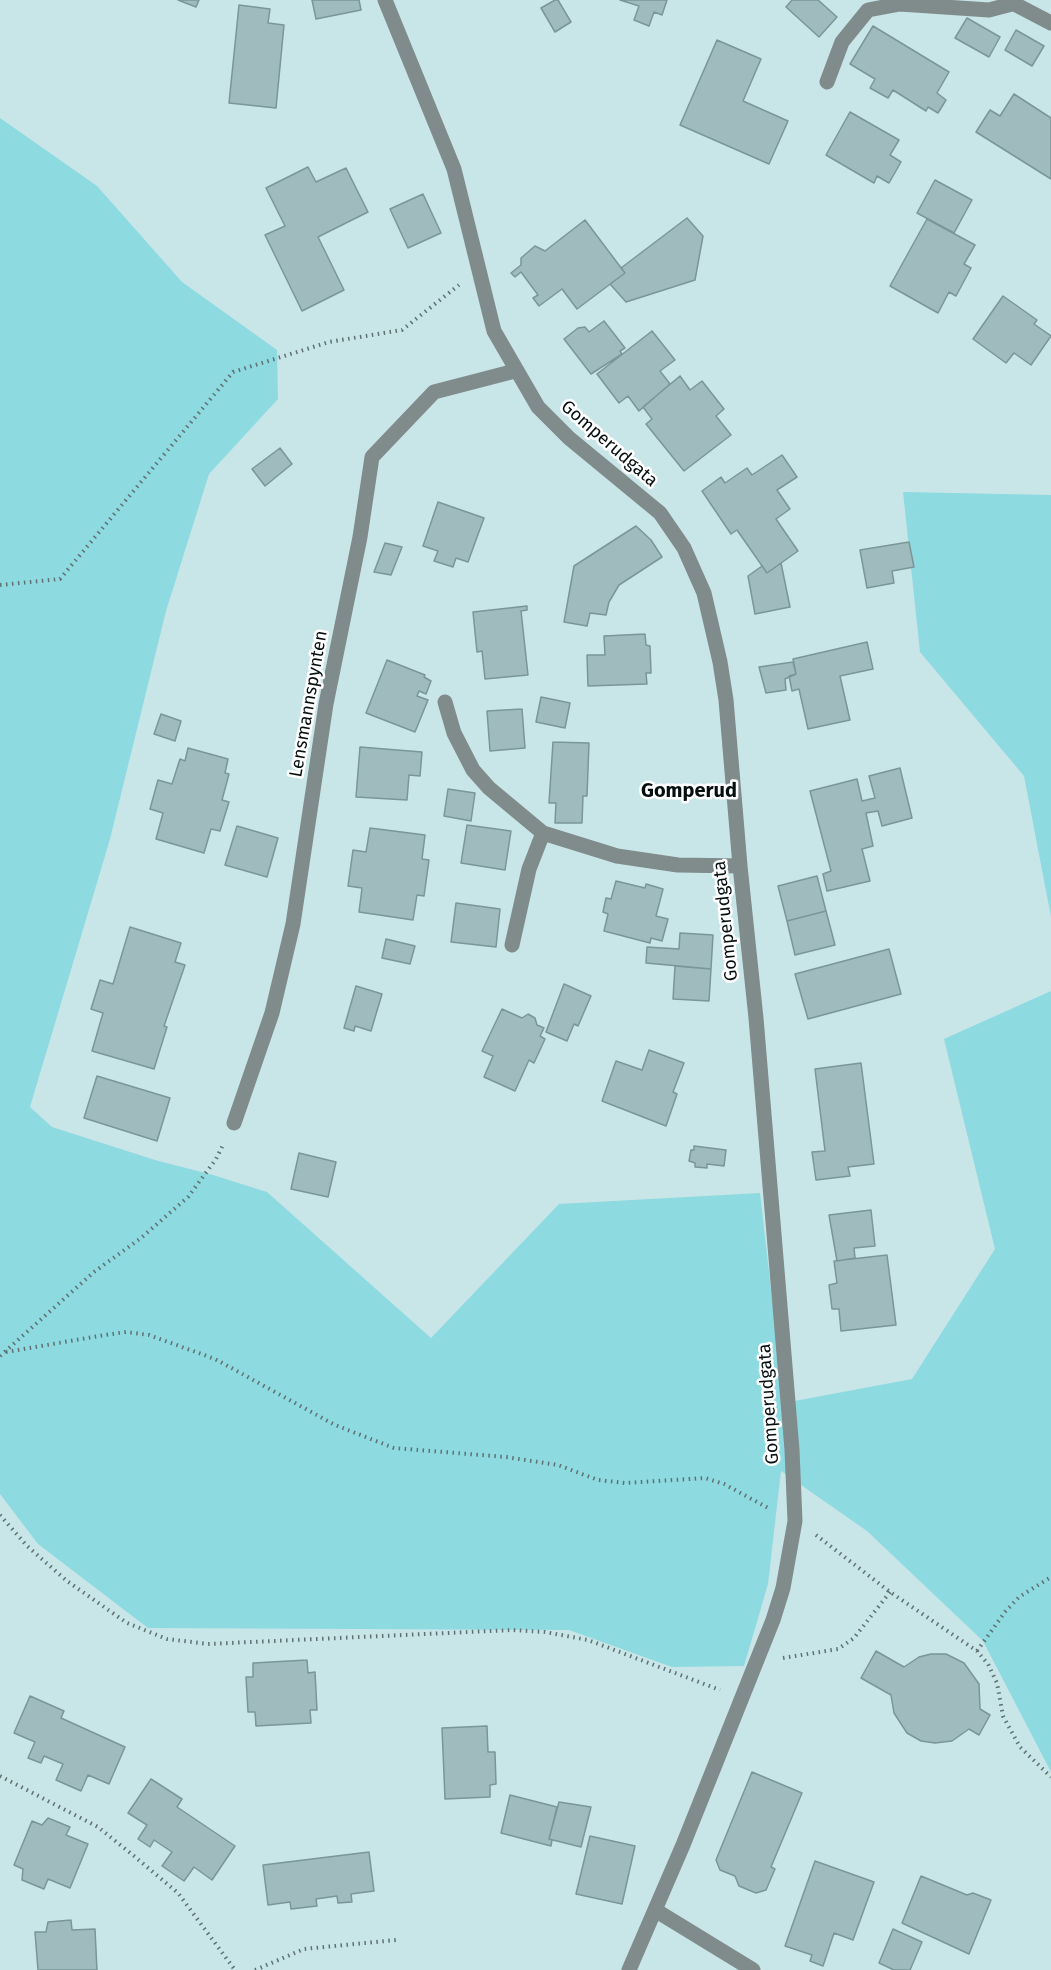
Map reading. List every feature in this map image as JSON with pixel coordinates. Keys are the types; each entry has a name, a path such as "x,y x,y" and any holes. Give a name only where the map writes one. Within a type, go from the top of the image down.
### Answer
{"street":[{"name":"Gomperudgata","path":"385,0 454,169 494,331 515,371 538,407 568,438 660,513 684,548 704,593 726,700 740,866 758,1029 792,1450 795,1521 783,1588 759,1659 629,1970"},
{"path":"827,82 842,42 868,10 900,4 981,10 1001,9 1010,2 1051,22"},
{"name":"Lensmannspynten","path":"234,1123 272,1013 293,924 326,704 360,537 372,457 434,392 515,371"},
{"path":"445,702 454,733 473,770 489,788 543,833 617,856 678,865 740,866"},
{"path":"512,945 529,869 543,833"},
{"path":"655,1911 753,1970"}],"path":[{"path":"0,585 60,579 233,372 329,342 402,330 478,270"},
{"path":"0,1356 94,1272 141,1238 188,1197 216,1159 234,1123"},
{"path":"6,1352 126,1332 149,1335 215,1359 335,1425 394,1448 506,1457 558,1465 598,1480 626,1483 705,1479 753,1497 795,1521 890,1592 977,1651 988,1664 997,1683 1003,1716 1020,1747 1051,1777"},
{"path":"0,1515 27,1546 67,1581 128,1623 167,1640 208,1644 501,1631 545,1632 588,1640 743,1699"},
{"path":"977,1651 1005,1612 1020,1596 1051,1577"},
{"path":"759,1659 791,1658 837,1649 854,1638 890,1592"},
{"path":"0,1777 98,1827 125,1849 178,1893 235,1970"},
{"path":"255,1970 304,1949 396,1940"}],"shaded area":[{"path":"0,118 97,186 182,282 277,350 278,399 209,474 166,611 110,839 30,1107 52,1127 267,1192 431,1338 559,1204 760,1193 784,1403 912,1379 995,1249 944,1039 1051,991 1051,1772 983,1641 867,1531 781,1471 768,1584 744,1666 672,1667 569,1630 148,1628 38,1544 0,1494"},
{"path":"903,492 1051,495 1051,917 1024,776 920,652"}],"building":[{"path":"178,0 199,0 196,7"},
{"path":"312,0 359,0 361,10 316,19"},
{"path":"558,0 571,22 555,32 541,8"},
{"path":"620,0 667,0 662,15 654,12 649,26 634,20 639,6"},
{"path":"792,0 818,0 837,17 819,37 786,7"},
{"path":"239,5 270,9 268,23 284,25 276,108 229,103"},
{"path":"967,18 1000,37 989,57 955,38"},
{"path":"873,26 949,72 937,93 946,100 938,113 928,107 926,111 893,90 888,98 870,88 875,79 850,64"},
{"path":"1016,30 1044,46 1032,66 1005,50"},
{"path":"717,40 761,59 743,101 788,121 769,164 680,125"},
{"path":"1014,94 1051,118 1051,179 976,132 990,110 1000,116"},
{"path":"850,112 899,140 890,155 901,162 889,183 877,176 874,183 826,155"},
{"path":"308,167 316,182 346,168 368,212 318,237 344,290 302,311 265,235 285,226 266,188"},
{"path":"935,180 972,200 954,233 917,213"},
{"path":"423,194 441,233 408,248 390,209"},
{"path":"687,218 703,236 695,280 626,302 610,284 625,273 621,268"},
{"path":"927,219 975,245 964,264 971,268 956,296 949,292 938,313 890,286"},
{"path":"585,220 625,273 577,309 562,289 539,306 533,298 538,295 521,272 515,277 511,273 521,265 521,258 535,246 545,251"},
{"path":"1003,296 1037,320 1034,324 1051,336 1031,365 1014,353 1006,363 973,339"},
{"path":"604,321 625,348 620,351 622,354 591,374 564,339 578,328 585,327 589,332"},
{"path":"652,331 675,360 660,371 670,384 639,411 628,396 619,403 597,374"},
{"path":"680,376 690,390 702,381 724,409 716,416 731,435 684,471 646,424 652,419 643,407"},
{"path":"280,448 292,464 265,486 252,469"},
{"path":"782,455 797,477 777,490 790,509 776,519 798,551 767,573 737,530 731,534 702,491 721,477 725,483 747,468 752,475"},
{"path":"438,502 484,518 468,562 456,558 453,567 434,561 438,551 423,546"},
{"path":"636,526 651,540 662,557 619,585 609,602 606,615 590,613 587,626 564,622 574,566"},
{"path":"909,542 914,567 892,571 894,583 867,588 860,550"},
{"path":"385,543 402,547 391,575 374,572"},
{"path":"781,563 790,607 755,614 748,576 762,566 767,573"},
{"path":"527,606 527,610 521,611 528,675 485,679 482,651 477,652 473,612"},
{"path":"645,634 646,645 650,646 651,673 646,673 647,684 588,686 587,655 605,655 604,636"},
{"path":"867,642 873,669 840,676 850,720 808,729 799,689 792,691 789,676 796,674 793,659"},
{"path":"387,660 425,675 424,677 431,681 426,694 419,691 417,696 428,700 415,732 366,713"},
{"path":"793,662 796,674 785,679 786,690 766,693 759,667"},
{"path":"541,697 570,703 565,728 536,722"},
{"path":"522,709 525,748 490,751 487,711"},
{"path":"161,714 181,721 175,741 154,734"},
{"path":"553,742 589,743 587,796 583,796 582,823 555,823 556,803 549,803"},
{"path":"360,747 422,752 420,776 409,775 407,800 356,797"},
{"path":"188,748 228,759 225,773 229,774 222,800 229,802 220,831 211,829 204,853 156,839 163,813 150,809 158,780 172,784 180,759 185,761"},
{"path":"900,768 912,818 882,826 878,811 866,813 873,846 862,849 870,881 827,891 823,874 831,871 810,791 857,779 862,801 875,798 869,776"},
{"path":"448,789 475,793 471,821 444,816"},
{"path":"467,825 511,831 505,870 461,863"},
{"path":"237,826 278,838 267,877 225,865"},
{"path":"370,828 425,835 422,859 429,860 424,896 417,895 413,920 359,912 362,888 348,886 353,850 366,852"},
{"path":"817,876 826,911 787,921 778,886"},
{"path":"616,881 645,888 646,884 663,889 656,916 668,919 662,941 651,938 650,943 604,931 608,914 603,912 606,898 611,899"},
{"path":"456,903 500,909 496,947 451,942"},
{"path":"826,911 835,945 795,955 787,921"},
{"path":"130,927 181,943 175,962 185,965 164,1026 167,1027 154,1069 92,1051 103,1013 91,1009 100,980 113,984"},
{"path":"680,933 713,935 711,969 646,963 647,947 679,949"},
{"path":"386,939 415,946 410,964 382,958"},
{"path":"889,949 901,994 808,1019 795,974"},
{"path":"675,966 711,969 709,1001 673,999"},
{"path":"564,984 591,996 578,1026 574,1024 567,1041 546,1032"},
{"path":"356,986 382,994 371,1031 355,1026 354,1031 344,1028"},
{"path":"502,1009 522,1018 528,1014 535,1018 537,1025 544,1028 540,1036 545,1039 534,1063 529,1060 515,1091 484,1077 493,1056 482,1051"},
{"path":"649,1050 684,1063 673,1092 677,1094 666,1126 602,1101 616,1061 642,1070"},
{"path":"861,1063 874,1164 848,1167 850,1176 816,1180 812,1152 825,1151 815,1069"},
{"path":"97,1076 170,1098 157,1141 84,1118"},
{"path":"694,1146 726,1150 724,1166 707,1164 707,1168 695,1167 695,1163 689,1161"},
{"path":"299,1153 336,1162 328,1197 291,1189"},
{"path":"871,1210 875,1246 854,1248 855,1258 837,1261 829,1215"},
{"path":"887,1255 896,1325 841,1331 839,1309 832,1309 829,1285 837,1283 834,1261"},
{"path":"876,1651 904,1667 919,1657 931,1654 946,1654 964,1663 979,1684 980,1709 990,1715 979,1735 969,1729 952,1741 935,1743 921,1741 907,1733 894,1713 891,1695 861,1678"},
{"path":"307,1660 308,1673 315,1672 317,1710 310,1710 311,1723 256,1726 255,1712 248,1712 246,1677 253,1677 253,1663"},
{"path":"30,1696 64,1711 61,1718 125,1747 109,1784 88,1775 81,1791 56,1780 63,1764 44,1756 41,1763 28,1758 35,1742 14,1733"},
{"path":"487,1726 488,1752 495,1752 496,1784 490,1785 490,1797 445,1799 442,1728"},
{"path":"752,1772 802,1793 771,1867 775,1869 766,1890 756,1893 739,1886 735,1876 720,1870 716,1860"},
{"path":"151,1779 182,1799 177,1807 235,1846 212,1880 194,1867 184,1881 162,1866 172,1852 154,1840 150,1847 138,1839 147,1825 128,1813"},
{"path":"510,1795 557,1807 549,1839 552,1840 551,1846 501,1833"},
{"path":"559,1802 591,1807 581,1847 549,1839"},
{"path":"48,1818 70,1827 66,1835 88,1844 70,1888 48,1879 44,1889 22,1880 23,1869 14,1865 32,1821 42,1825"},
{"path":"590,1836 635,1846 622,1904 576,1894"},
{"path":"369,1852 374,1891 351,1894 352,1902 338,1903 337,1896 316,1899 317,1906 291,1909 290,1902 268,1905 263,1865"},
{"path":"815,1861 874,1882 853,1940 834,1933 823,1966 810,1961 812,1955 785,1946"},
{"path":"921,1876 967,1895 973,1893 991,1900 969,1954 902,1923"},
{"path":"71,1920 72,1930 95,1929 97,1970 38,1970 35,1932 46,1932 48,1922"},
{"path":"893,1929 922,1942 910,1970 894,1970 879,1963"}],"district":[{"name":"Gomperud","path":"689,791"}]}
